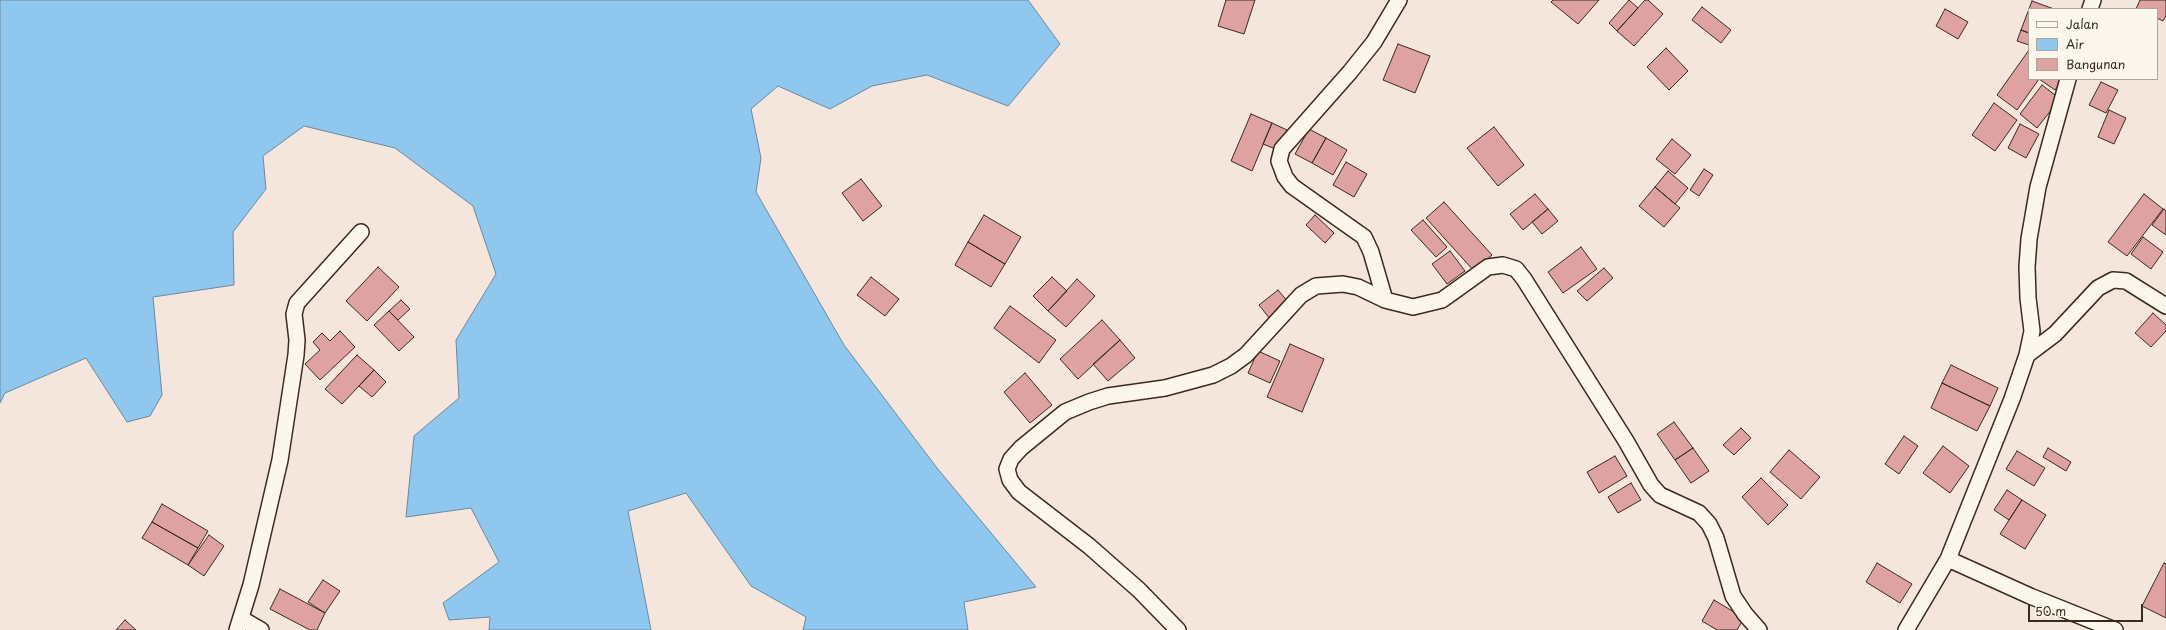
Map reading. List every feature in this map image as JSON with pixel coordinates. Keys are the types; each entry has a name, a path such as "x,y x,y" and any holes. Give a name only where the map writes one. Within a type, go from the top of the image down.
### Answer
{"street":[{"path":"1385,300 1371,252 1364,237 1292,186 1285,177 1279,162 1282,149 1350,72 1374,42 1399,0"},
{"path":"1906,630 1948,559 2012,399 2027,355 2032,331 2027,274 2029,239 2038,187 2068,80"},
{"path":"261,630 240,624 280,460 296,355 297,340 294,314 295,308 297,303 361,232"},
{"path":"1178,630 1139,590 1089,546 1019,492 1010,480 1007,469 1011,459 1021,448 1065,412 1108,396 1165,388 1213,374 1231,366 1246,355 1301,295 1316,286 1343,284 1358,287 1385,300 1413,307 1442,300 1488,267 1502,265 1516,269 1626,440 1650,485 1660,495 1699,513 1709,524 1716,538 1733,596 1758,630"},
{"path":"2027,355 2055,334 2098,288 2113,280 2126,281 2166,306"},
{"path":"1948,559 2030,596 2115,630"}],"water":[{"path":"0,0 1028,0 1060,44 1008,106 927,75 872,86 830,109 778,86 751,109 761,158 756,192 844,345 937,468 1036,587 964,602 968,630 803,630 806,617 751,586 686,493 628,511 651,630 489,630 490,617 449,620 443,603 499,562 471,508 406,517 414,436 459,398 456,340 496,274 473,206 395,148 304,126 263,156 266,189 233,232 234,285 153,297 162,395 150,416 127,422 86,358 5,393 0,403"}],"building":[{"path":"1226,0 1255,0 1244,34 1218,26"},
{"path":"1553,0 1599,0 1578,24 1551,2"},
{"path":"1629,0 1638,8 1617,31 1609,23"},
{"path":"1645,0 1648,0 1663,14 1634,46 1617,31"},
{"path":"2140,0 2166,0 2166,16 2163,21 2158,18 2158,8 2136,8"},
{"path":"2032,1 2051,8 2029,8"},
{"path":"1702,7 1731,30 1721,43 1692,20"},
{"path":"1945,9 1968,22 1958,39 1936,26"},
{"path":"2028,12 2028,33 2021,30"},
{"path":"2021,30 2028,33 2028,45 2017,41"},
{"path":"1398,44 1430,56 1415,93 1383,80"},
{"path":"1666,48 1688,71 1669,90 1647,67"},
{"path":"2028,51 2028,80 2038,80 2017,110 1997,95"},
{"path":"2040,80 2062,80 2055,90"},
{"path":"2101,82 2118,90 2106,113 2089,105"},
{"path":"2042,85 2060,99 2037,128 2020,114"},
{"path":"1994,103 2017,120 1995,151 1972,135"},
{"path":"2109,110 2126,118 2114,144 2098,137"},
{"path":"1251,114 1272,123 1252,171 1231,161"},
{"path":"1272,123 1287,130 1278,150 1263,144"},
{"path":"2020,124 2039,134 2026,158 2008,148"},
{"path":"1494,127 1524,165 1498,186 1467,148"},
{"path":"1309,129 1326,138 1312,163 1295,154"},
{"path":"1326,138 1347,150 1333,175 1312,163"},
{"path":"1672,139 1691,155 1675,174 1656,159"},
{"path":"1346,162 1367,174 1354,197 1333,185"},
{"path":"1704,169 1713,175 1699,196 1690,190"},
{"path":"1668,171 1688,188 1675,204 1655,187"},
{"path":"861,179 882,206 863,221 842,193"},
{"path":"1655,187 1680,208 1664,227 1639,206"},
{"path":"1535,194 1548,209 1523,230 1510,214"},
{"path":"2144,194 2163,209 2127,256 2108,242"},
{"path":"1444,202 1492,255 1474,271 1426,218"},
{"path":"1548,209 1558,221 1542,234 1532,222"},
{"path":"2164,209 2166,211 2166,235 2152,225"},
{"path":"984,215 1021,237 1005,264 968,242"},
{"path":"1315,215 1334,233 1325,243 1306,225"},
{"path":"1423,220 1447,247 1436,257 1411,230"},
{"path":"2143,237 2163,252 2151,269 2131,254"},
{"path":"968,242 1005,264 991,287 955,265"},
{"path":"1581,247 1597,269 1563,293 1548,272"},
{"path":"1450,251 1465,271 1447,284 1432,264"},
{"path":"378,267 399,287 367,321 346,301"},
{"path":"1604,268 1613,278 1587,301 1577,291"},
{"path":"871,277 899,299 885,316 857,295"},
{"path":"1052,277 1067,291 1048,311 1033,296"},
{"path":"1077,279 1095,296 1066,327 1048,311"},
{"path":"1278,290 1289,303 1270,319 1259,305"},
{"path":"401,300 410,309 398,320 389,311"},
{"path":"1010,306 1056,340 1039,363 994,328"},
{"path":"389,311 414,337 399,351 374,325"},
{"path":"2153,313 2166,325 2166,331 2151,347 2135,333"},
{"path":"1102,320 1120,340 1078,379 1060,359"},
{"path":"340,331 355,347 320,380 305,364 320,350 313,342 322,333 330,341"},
{"path":"1120,340 1135,358 1108,381 1093,364"},
{"path":"1290,344 1324,359 1302,412 1267,397"},
{"path":"1258,351 1280,361 1270,383 1248,373"},
{"path":"357,355 374,370 342,404 325,389"},
{"path":"1951,365 1998,388 1990,406 1942,383"},
{"path":"374,370 386,382 372,397 359,386"},
{"path":"1025,373 1052,405 1030,423 1004,392"},
{"path":"1942,383 1990,406 1977,431 1931,408"},
{"path":"1674,422 1693,448 1675,460 1657,434"},
{"path":"1741,428 1751,438 1734,455 1723,445"},
{"path":"1904,436 1918,446 1899,474 1885,464"},
{"path":"1943,446 1969,466 1950,493 1923,473"},
{"path":"1693,448 1709,471 1691,483 1675,460"},
{"path":"2048,448 2071,462 2066,471 2043,457"},
{"path":"1789,450 1820,477 1801,499 1770,472"},
{"path":"2017,451 2045,468 2034,486 2006,469"},
{"path":"1615,456 1627,476 1599,493 1587,472"},
{"path":"1761,478 1788,505 1768,525 1742,497"},
{"path":"1631,483 1641,500 1618,513 1608,497"},
{"path":"2007,490 2022,500 2009,520 1994,510"},
{"path":"2022,500 2046,515 2025,549 2000,534"},
{"path":"162,504 208,531 198,548 152,522"},
{"path":"152,522 198,548 188,565 142,538"},
{"path":"209,535 224,546 204,576 188,565"},
{"path":"1877,563 1912,584 1900,603 1866,582"},
{"path":"2164,563 2166,564 2166,618 2142,606"},
{"path":"323,580 340,591 325,613 308,602"},
{"path":"280,589 325,613 317,630 310,630 270,609"},
{"path":"1714,600 1744,618 1737,630 1717,630 1702,621"},
{"path":"125,620 136,630 116,630"}]}
